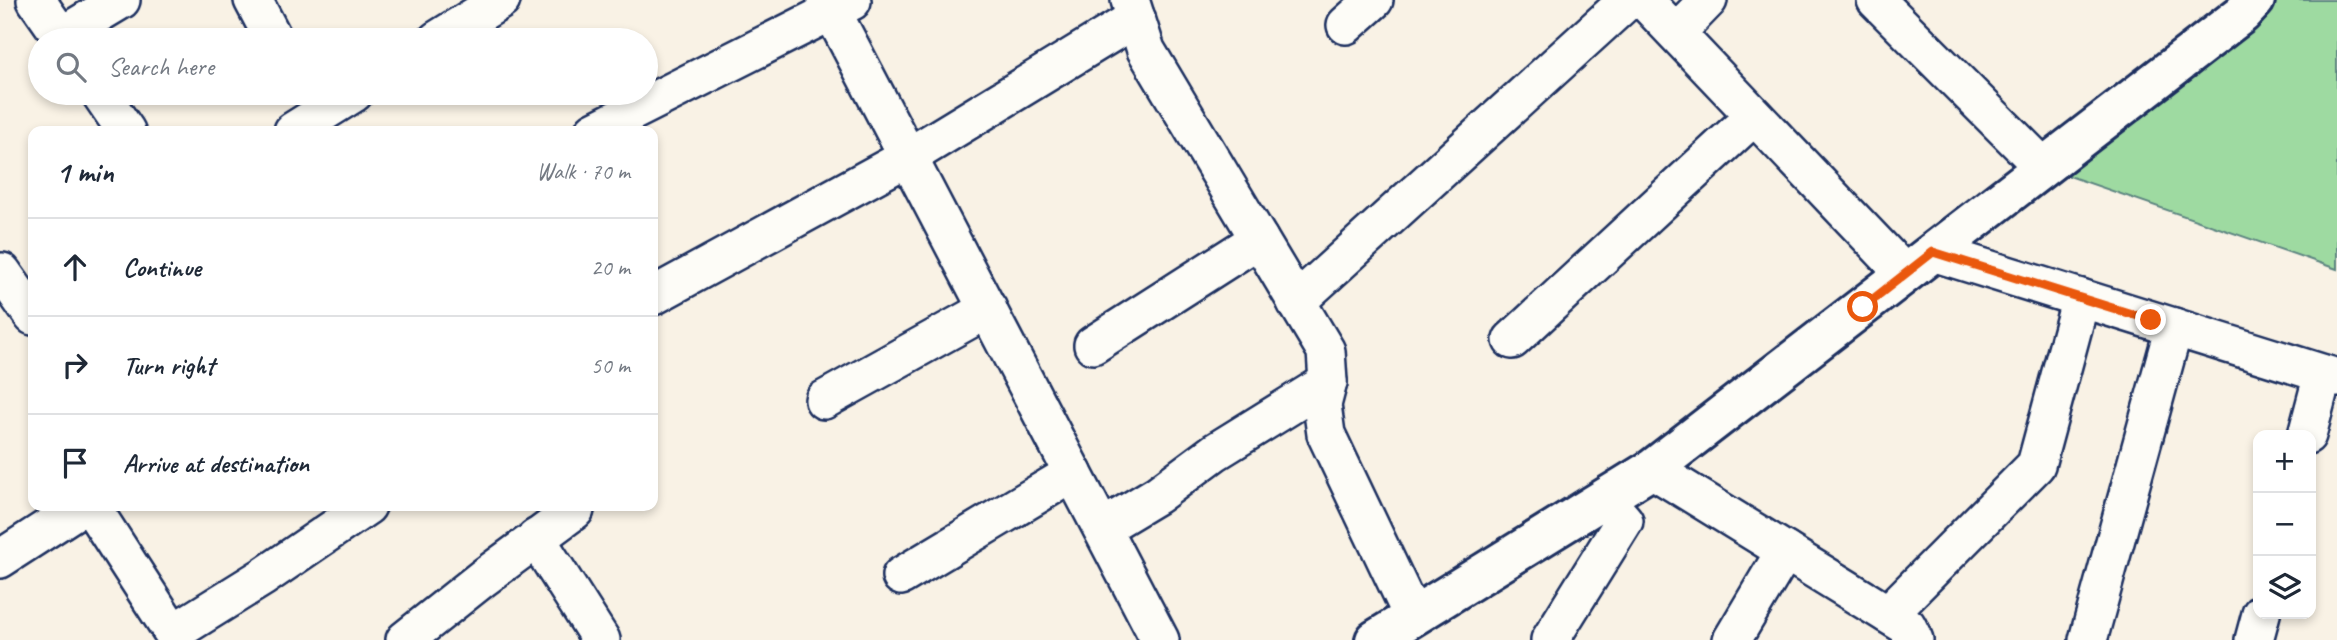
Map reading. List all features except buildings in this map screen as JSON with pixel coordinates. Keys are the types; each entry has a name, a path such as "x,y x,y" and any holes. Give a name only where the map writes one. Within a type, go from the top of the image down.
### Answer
{"street":[{"path":"36,0 56,28"},
{"path":"78,28 121,0"},
{"path":"253,0 268,28"},
{"path":"457,28 501,0"},
{"path":"1346,25 1374,0"},
{"path":"1296,302 1628,0"},
{"path":"1644,0 1754,116 1919,263 2081,298 2330,376 2309,430"},
{"path":"1676,33 1708,0"},
{"path":"1876,0 2043,167"},
{"path":"1376,640 1652,469 2242,14 2255,0"},
{"path":"658,98 838,4 908,157 1160,640"},
{"path":"658,293 908,157 1133,9 1146,50 1326,351 1328,382 1322,405 1326,434 1413,617"},
{"path":"109,105 123,126"},
{"path":"308,118 332,105"},
{"path":"604,126 644,105"},
{"path":"1512,340 1754,116"},
{"path":"1093,345 1259,239"},
{"path":"1,271 28,309"},
{"path":"1888,614 2036,465 2081,298"},
{"path":"824,400 988,309"},
{"path":"2088,640 2174,327"},
{"path":"1102,528 1157,495 1215,452 1328,382"},
{"path":"1652,469 1907,626 1914,640"},
{"path":"901,576 1073,473"},
{"path":"1550,640 1625,520 1605,499"},
{"path":"0,559 74,511"},
{"path":"94,511 171,638 360,511"},
{"path":"405,640 574,511"},
{"path":"536,538 601,640"},
{"path":"1732,640 1785,551"},
{"path":"2254,640 2260,619"}],"green space":[{"path":"2255,0 2337,0 2337,269 2043,167"}],"route":[{"path":"1863,307 1933,252 2151,320"}]}
